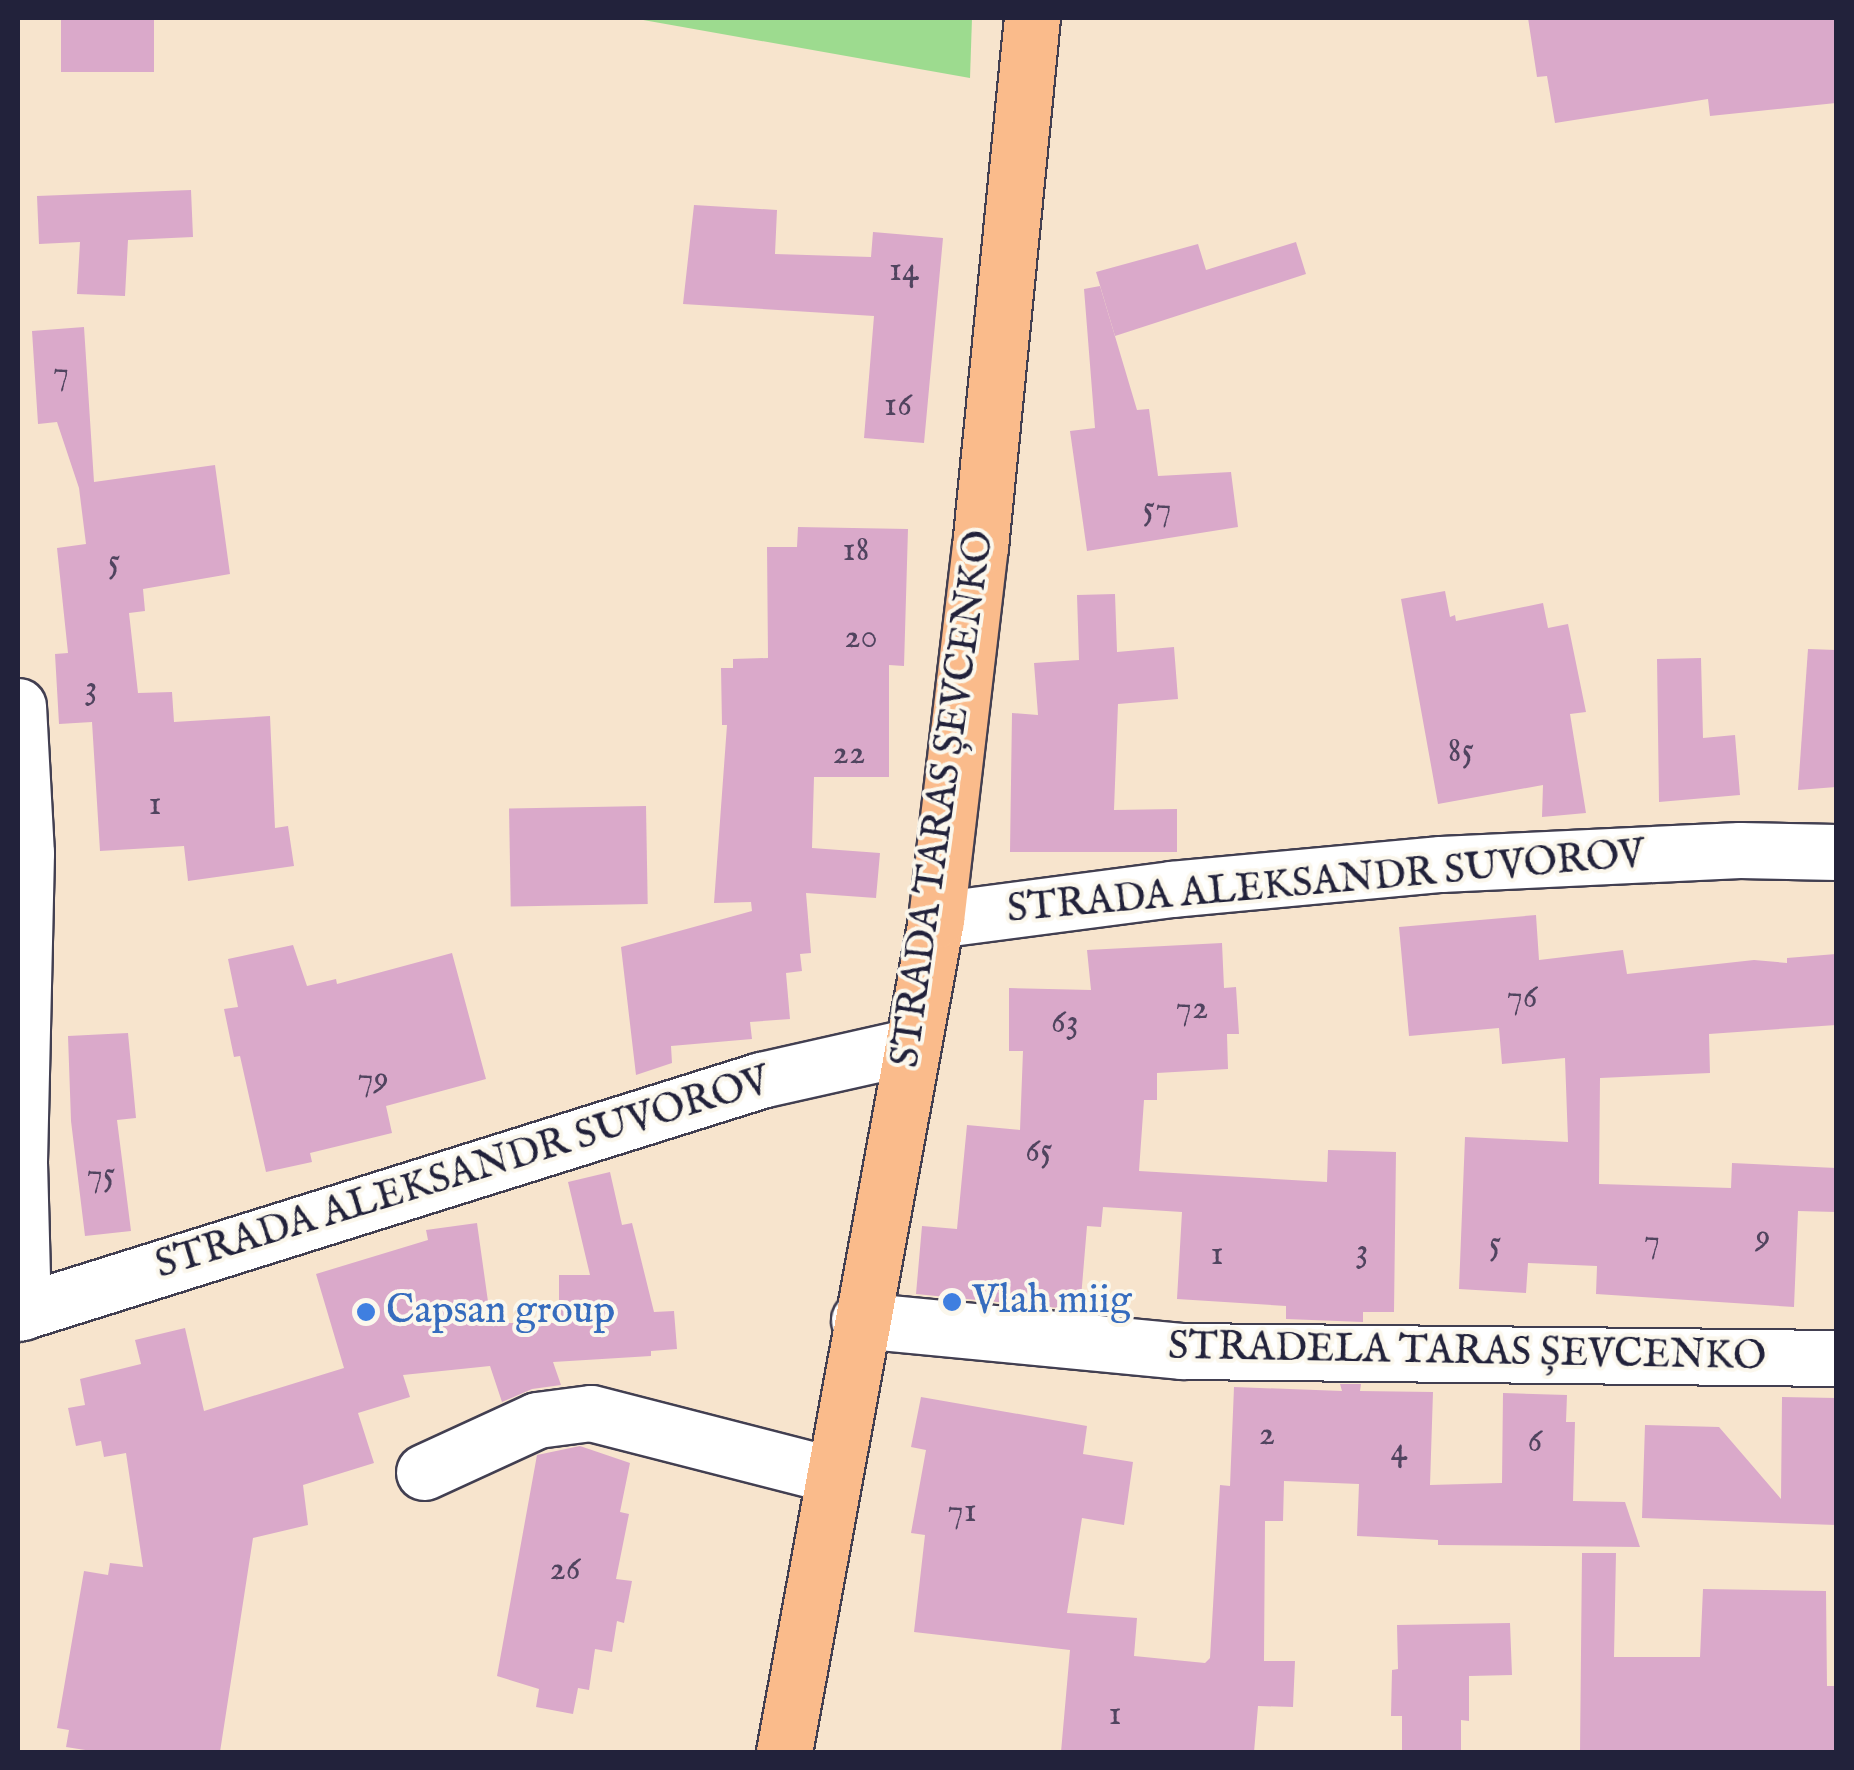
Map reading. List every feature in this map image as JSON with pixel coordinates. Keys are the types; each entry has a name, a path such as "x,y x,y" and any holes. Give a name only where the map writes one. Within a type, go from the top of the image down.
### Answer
{"main road":[{"name":"STRADA TARAS ȘEVCENKO","path":"784,1752 859,1320 936,920 980,547 1032,18"}],"street":[{"path":"18,706 26,853 20,1312"},
{"name":"STRADA ALEKSANDR SUVOROV","path":"936,920 1172,888 1441,864 1740,850 1836,852"},
{"name":"STRADA ALEKSANDR SUVOROV","path":"20,1312 726,1091 912,1046"},
{"name":"STRADELA TARAS ȘEVCENKO","path":"859,1320 1182,1351 1836,1358"},
{"path":"424,1472 537,1420 591,1413 832,1475"}],"green space":[{"path":"632,18 972,18 970,78"}],"building":[{"path":"61,18 154,18 154,72 61,72"},
{"path":"1528,18 1836,18 1836,103 1710,116 1708,99 1555,123 1547,76 1537,77"},
{"path":"191,190 193,237 128,240 125,296 77,294 80,242 39,244 37,196"},
{"path":"694,205 777,210 775,254 871,257 873,232 943,238 924,443 864,438 874,316 683,304"},
{"path":"1296,242 1306,274 1115,336 1096,272 1198,244 1206,270"},
{"path":"1100,286 1137,410 1149,409 1158,476 1231,472 1238,527 1087,551 1070,431 1095,428 1084,289"},
{"path":"84,327 94,482 215,465 230,574 143,589 145,611 129,613 138,693 172,692 174,722 270,716 275,828 288,826 294,866 188,881 184,846 100,851 92,722 59,724 55,654 68,653 57,548 86,544 79,488 57,422 38,424 32,331"},
{"path":"798,527 908,529 904,666 889,665 889,777 814,777 812,848 880,853 876,898 806,893 811,953 800,954 802,971 786,973 790,1019 750,1022 752,1039 671,1046 672,1063 636,1075 621,947 752,911 751,902 714,903 727,725 722,725 721,668 733,668 733,659 768,658 767,547 797,547"},
{"path":"1445,591 1450,617 1455,615 1456,621 1543,603 1548,628 1568,624 1586,712 1570,714 1586,813 1542,817 1543,785 1438,804 1401,599"},
{"path":"1115,594 1117,652 1174,647 1178,699 1118,704 1114,810 1177,809 1177,852 1010,852 1012,713 1038,715 1034,663 1079,660 1077,595"},
{"path":"1808,649 1836,650 1836,787 1798,790"},
{"path":"1701,658 1703,738 1735,735 1740,795 1659,802 1657,659"},
{"path":"646,806 648,904 511,906 509,808"},
{"path":"1536,915 1539,960 1623,950 1627,974 1754,960 1787,963 1787,958 1836,954 1836,1025 1709,1034 1710,1073 1600,1078 1599,1184 1731,1188 1732,1163 1836,1168 1836,1212 1798,1211 1794,1307 1596,1294 1597,1266 1528,1263 1526,1293 1459,1289 1465,1137 1568,1142 1565,1058 1502,1064 1499,1028 1409,1036 1399,927"},
{"path":"1222,943 1224,988 1236,987 1239,1034 1227,1034 1228,1069 1157,1073 1157,1100 1144,1100 1139,1171 1327,1182 1328,1150 1396,1152 1394,1312 1363,1312 1363,1322 1286,1319 1286,1306 1177,1299 1182,1212 1103,1207 1101,1227 1087,1226 1080,1310 916,1294 922,1226 957,1229 967,1125 1020,1130 1023,1051 1009,1051 1009,988 1091,990 1087,950"},
{"path":"293,945 307,986 336,979 337,984 452,953 486,1079 386,1106 392,1133 310,1153 312,1162 266,1172 240,1056 234,1057 224,1009 238,1007 228,959"},
{"path":"128,1033 136,1118 117,1120 131,1231 85,1236 71,1121 68,1036"},
{"path":"610,1172 622,1225 632,1223 654,1312 674,1311 677,1349 651,1351 651,1356 553,1362 561,1385 532,1389 502,1402 490,1366 403,1375 410,1397 358,1413 374,1463 303,1485 308,1525 253,1538 220,1752 98,1752 66,1747 69,1730 57,1728 84,1571 108,1575 110,1563 143,1567 126,1453 104,1457 101,1441 76,1446 68,1408 85,1405 80,1379 141,1364 135,1340 185,1328 204,1411 344,1368 316,1274 428,1240 426,1230 477,1223 491,1323 559,1323 559,1275 590,1275 568,1182"},
{"path":"1340,1384 1361,1384 1360,1391 1433,1392 1430,1485 1502,1483 1503,1393 1567,1395 1566,1422 1575,1422 1573,1501 1625,1502 1640,1547 1438,1545 1438,1540 1357,1536 1359,1484 1284,1481 1283,1521 1265,1521 1264,1661 1295,1661 1293,1707 1258,1706 1254,1752 1061,1752 1070,1650 914,1632 925,1535 911,1533 926,1450 911,1447 921,1397 1087,1426 1083,1454 1133,1462 1124,1525 1082,1518 1067,1613 1137,1618 1134,1656 1205,1663 1210,1658 1220,1485 1230,1486 1234,1387 1342,1391"},
{"path":"1782,1397 1836,1398 1836,1525 1642,1518 1645,1425 1719,1427 1781,1499"},
{"path":"580,1446 630,1463 620,1512 629,1514 616,1579 632,1581 624,1623 617,1621 612,1652 595,1649 589,1690 578,1688 573,1714 536,1707 539,1689 497,1676 537,1455"},
{"path":"1582,1553 1616,1553 1614,1657 1700,1657 1703,1589 1826,1591 1827,1686 1836,1686 1836,1752 1580,1752"},
{"path":"1510,1623 1512,1675 1469,1676 1469,1721 1461,1720 1461,1752 1402,1752 1402,1716 1391,1716 1392,1670 1398,1669 1397,1625"}],"place":[{"name":"Vlah miig","path":"952,1302"},
{"name":"Capsan group","path":"366,1312"}]}
